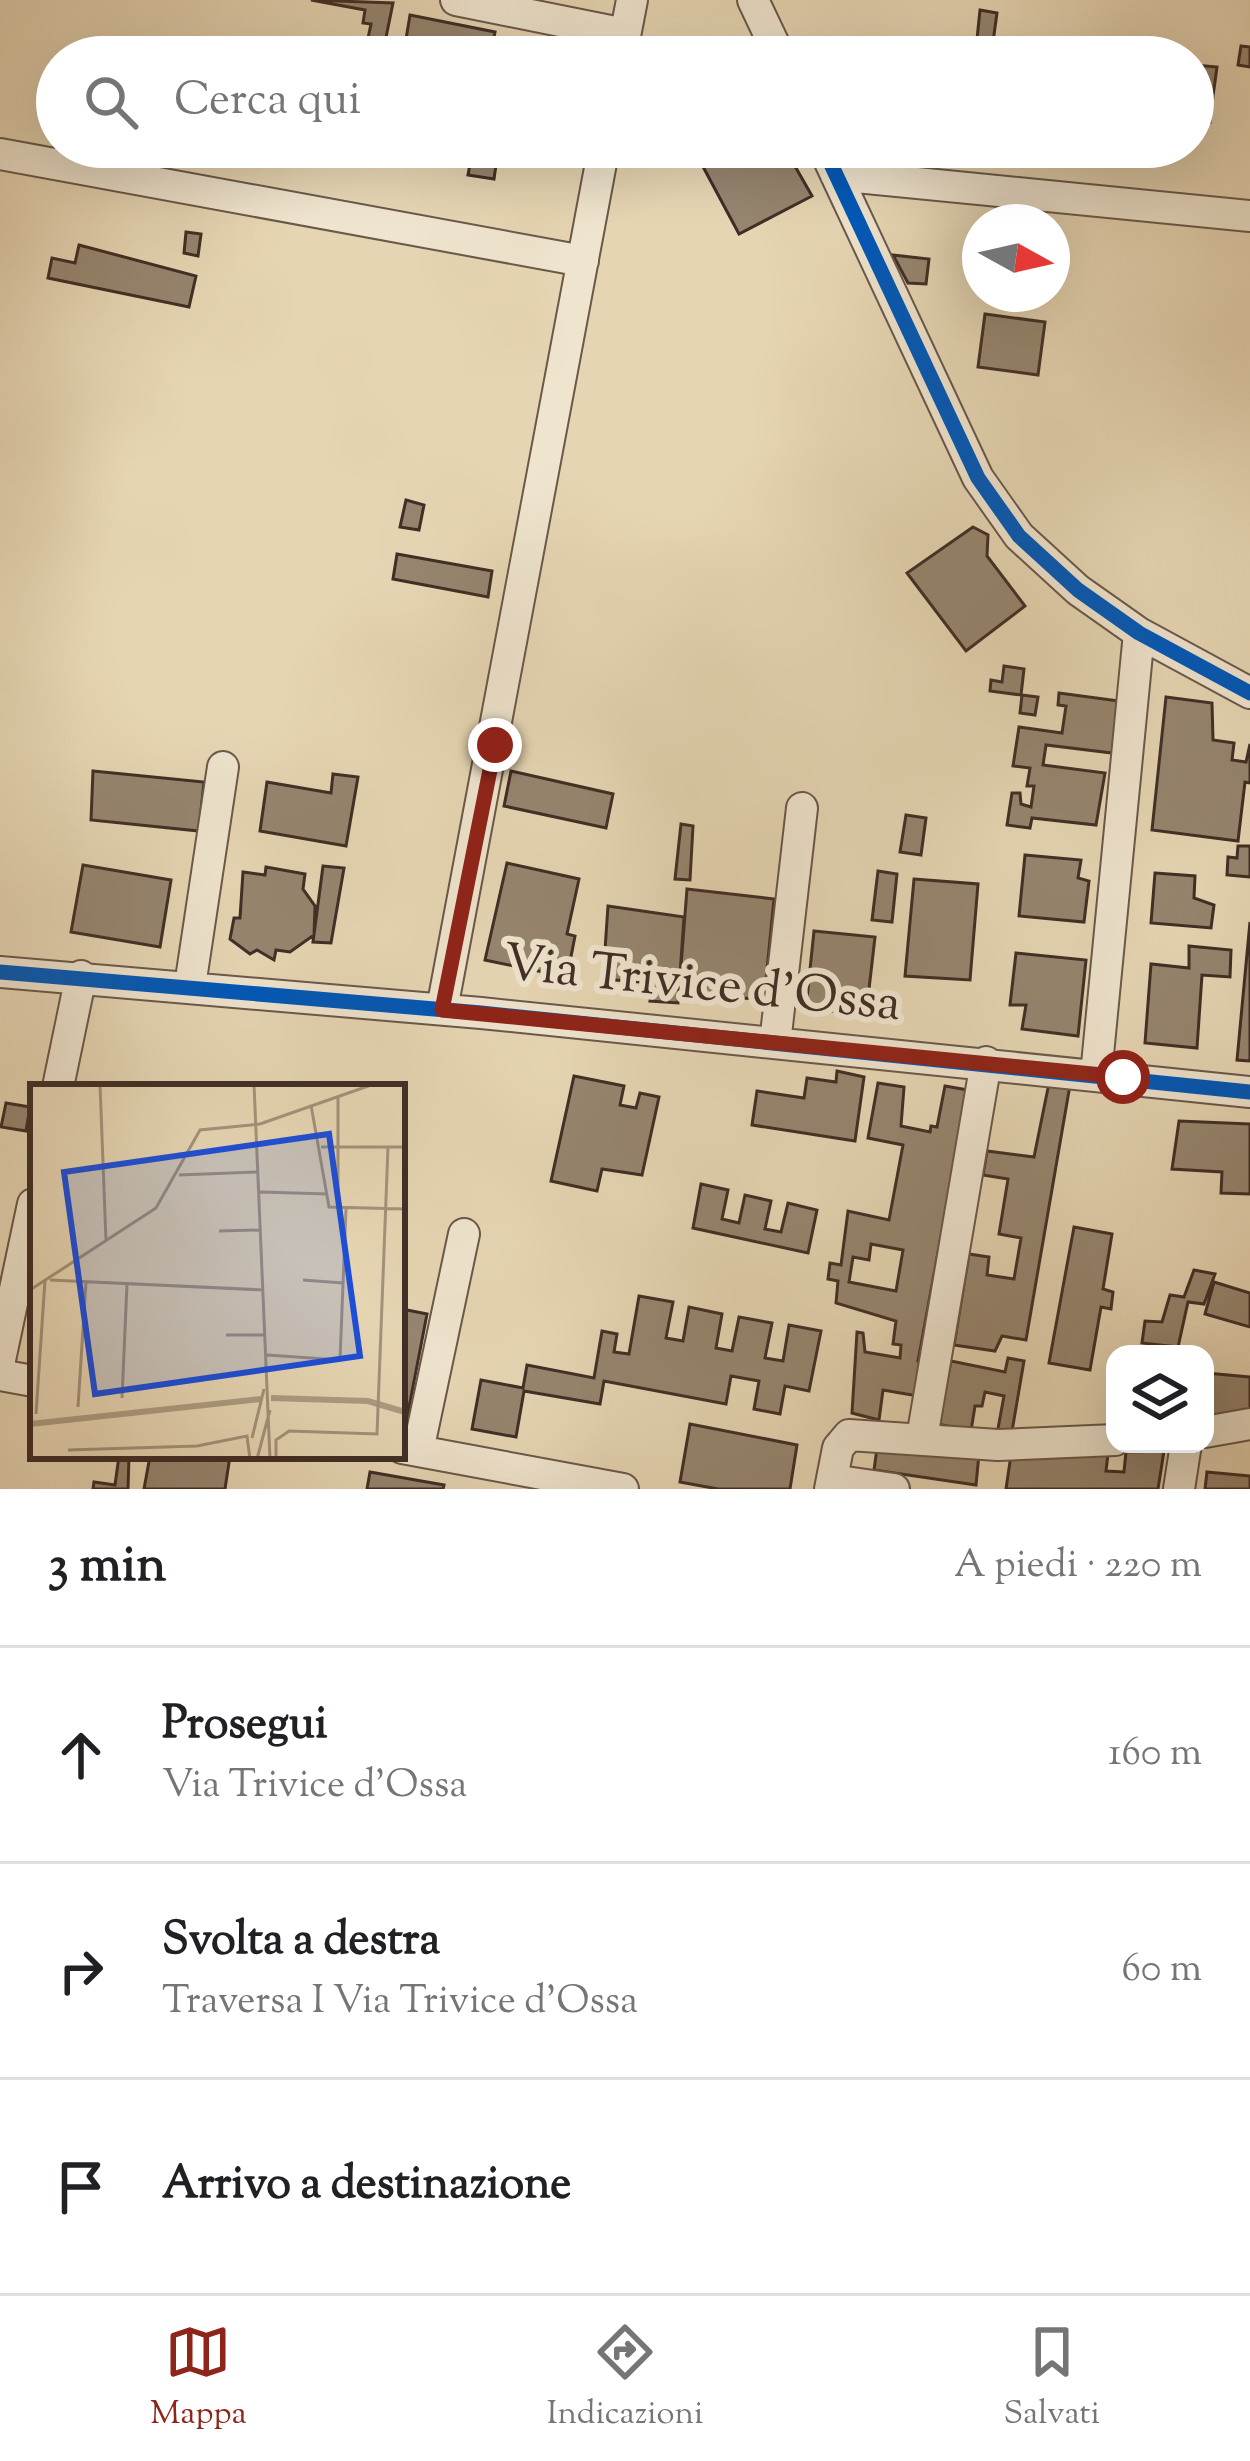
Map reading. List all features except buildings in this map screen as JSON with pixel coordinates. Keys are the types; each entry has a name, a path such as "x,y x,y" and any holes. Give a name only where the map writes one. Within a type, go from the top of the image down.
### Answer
{"street":[{"path":"456,0 587,36"},
{"path":"625,36 632,0"},
{"path":"753,0 770,36"},
{"path":"0,154 36,161"},
{"path":"76,168 583,261"},
{"path":"442,1010 600,168"},
{"path":"832,168 978,478 1019,536 1078,590 1139,633 1250,693"},
{"path":"883,168 1250,216"},
{"path":"1096,1075 1139,633"},
{"path":"190,986 223,767"},
{"path":"775,1043 802,808"},
{"name":"Via Trivice d'Ossa","path":"0,972 986,1062 1250,1092"},
{"path":"59,1084 81,976"},
{"path":"922,1438 986,1062"},
{"path":"0,1360 30,1218"},
{"path":"464,1234 410,1450 623,1489"},
{"path":"0,1375 30,1380"},
{"path":"1214,1430 1250,1424"},
{"path":"894,1489 831,1485 838,1448 849,1436 869,1433 998,1445 1106,1440"},
{"path":"1179,1489 1185,1453"}],"cycle path":[{"path":"833,168 978,478 1019,536 1078,590 1139,633 1250,693"},
{"path":"0,972 481,1013 1250,1092"}],"route":[{"path":"495,745 442,1010 1123,1077"}]}
